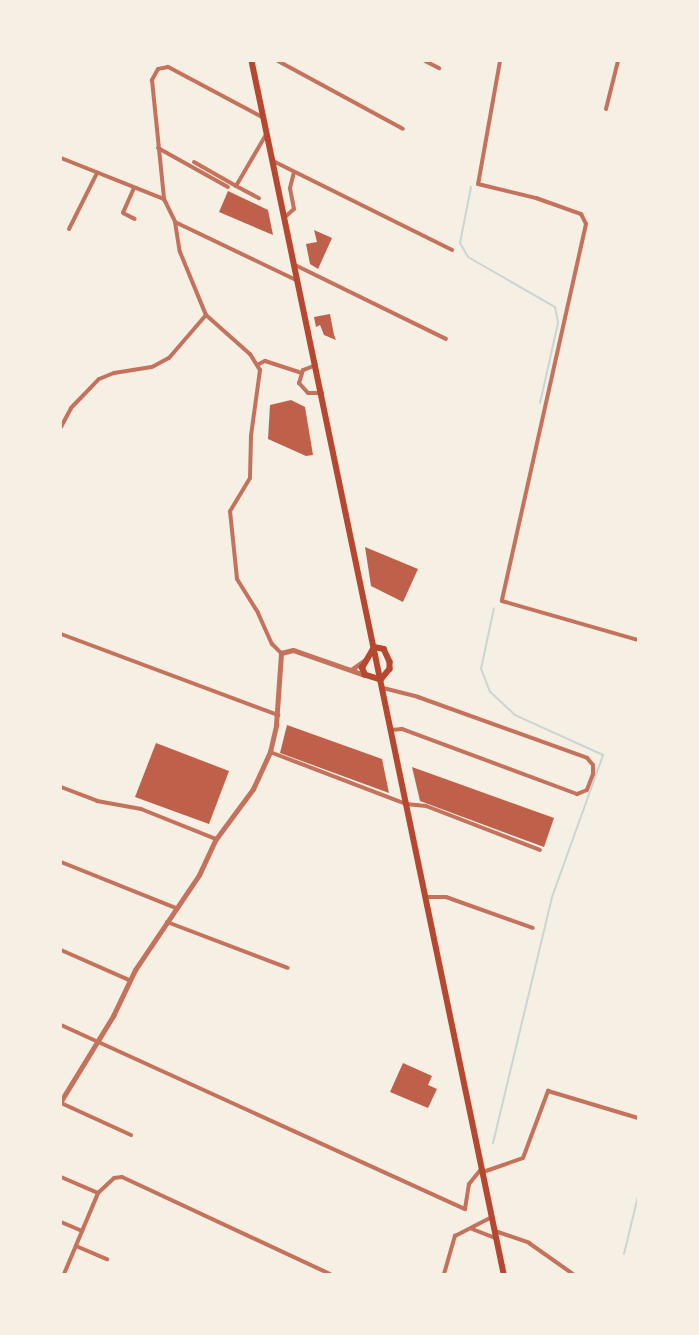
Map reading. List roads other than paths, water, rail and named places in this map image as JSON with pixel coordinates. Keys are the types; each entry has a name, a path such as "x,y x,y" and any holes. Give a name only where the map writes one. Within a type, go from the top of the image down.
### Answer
{"main road":[{"path":"252,61 504,1274"},
{"path":"374,647 364,662 365,675 381,680"},
{"path":"374,647 384,649 390,662 390,669 381,680"}],"street":[{"path":"278,61 403,129"},
{"path":"426,61 439,68"},
{"path":"500,61 478,184 536,198 581,214 586,224 502,601 638,640"},
{"path":"606,108 618,61"},
{"path":"259,364 206,315 180,252 175,222 164,199 157,148 152,80 158,69 168,67 264,118"},
{"path":"236,186 267,133"},
{"path":"157,148 228,187"},
{"path":"61,158 164,199"},
{"path":"273,161 452,250"},
{"path":"194,162 259,198"},
{"path":"285,217 294,209 290,188 294,172"},
{"path":"69,229 97,173"},
{"path":"134,188 123,213 135,219"},
{"path":"175,222 298,281"},
{"path":"295,265 446,339"},
{"path":"61,427 71,408 99,379 152,367 169,358 206,315"},
{"path":"259,364 265,361 300,373 316,365"},
{"path":"131,1135 61,1102 113,1016 129,980 199,875 216,839 254,789 270,752 278,715 281,653 272,644 258,613 237,579 230,511 250,478 252,466 250,436 259,364"},
{"path":"300,373 299,383 304,392 322,393"},
{"path":"61,634 278,715"},
{"path":"281,653 293,650 365,675"},
{"path":"351,670 364,662"},
{"path":"383,688 418,697 587,758 593,765 593,774 587,790 577,794 402,730 391,730"},
{"path":"270,752 406,804 426,806 540,850"},
{"path":"61,787 97,801 142,808 216,839"},
{"path":"61,862 176,908"},
{"path":"426,897 446,897 533,928"},
{"path":"167,922 288,968"},
{"path":"61,950 129,980"},
{"path":"61,1025 98,1040 465,1209 469,1184 482,1170 523,1158 548,1091 638,1118"},
{"path":"61,1177 98,1193"},
{"path":"64,1274 98,1193 114,1178 122,1177 330,1274"},
{"path":"444,1274 455,1236 467,1228 492,1217"},
{"path":"61,1222 82,1231"},
{"path":"467,1228 496,1238"},
{"path":"495,1230 529,1243 573,1274"},
{"path":"76,1246 107,1259"},
{"path":"61,1266 67,1269"}],"waterway":[{"path":"471,187 460,243 468,257 555,307 558,323 540,403"},
{"path":"493,1143 552,897 603,755 515,715 490,692 481,669 494,608"},
{"path":"624,1254 638,1196"}]}
